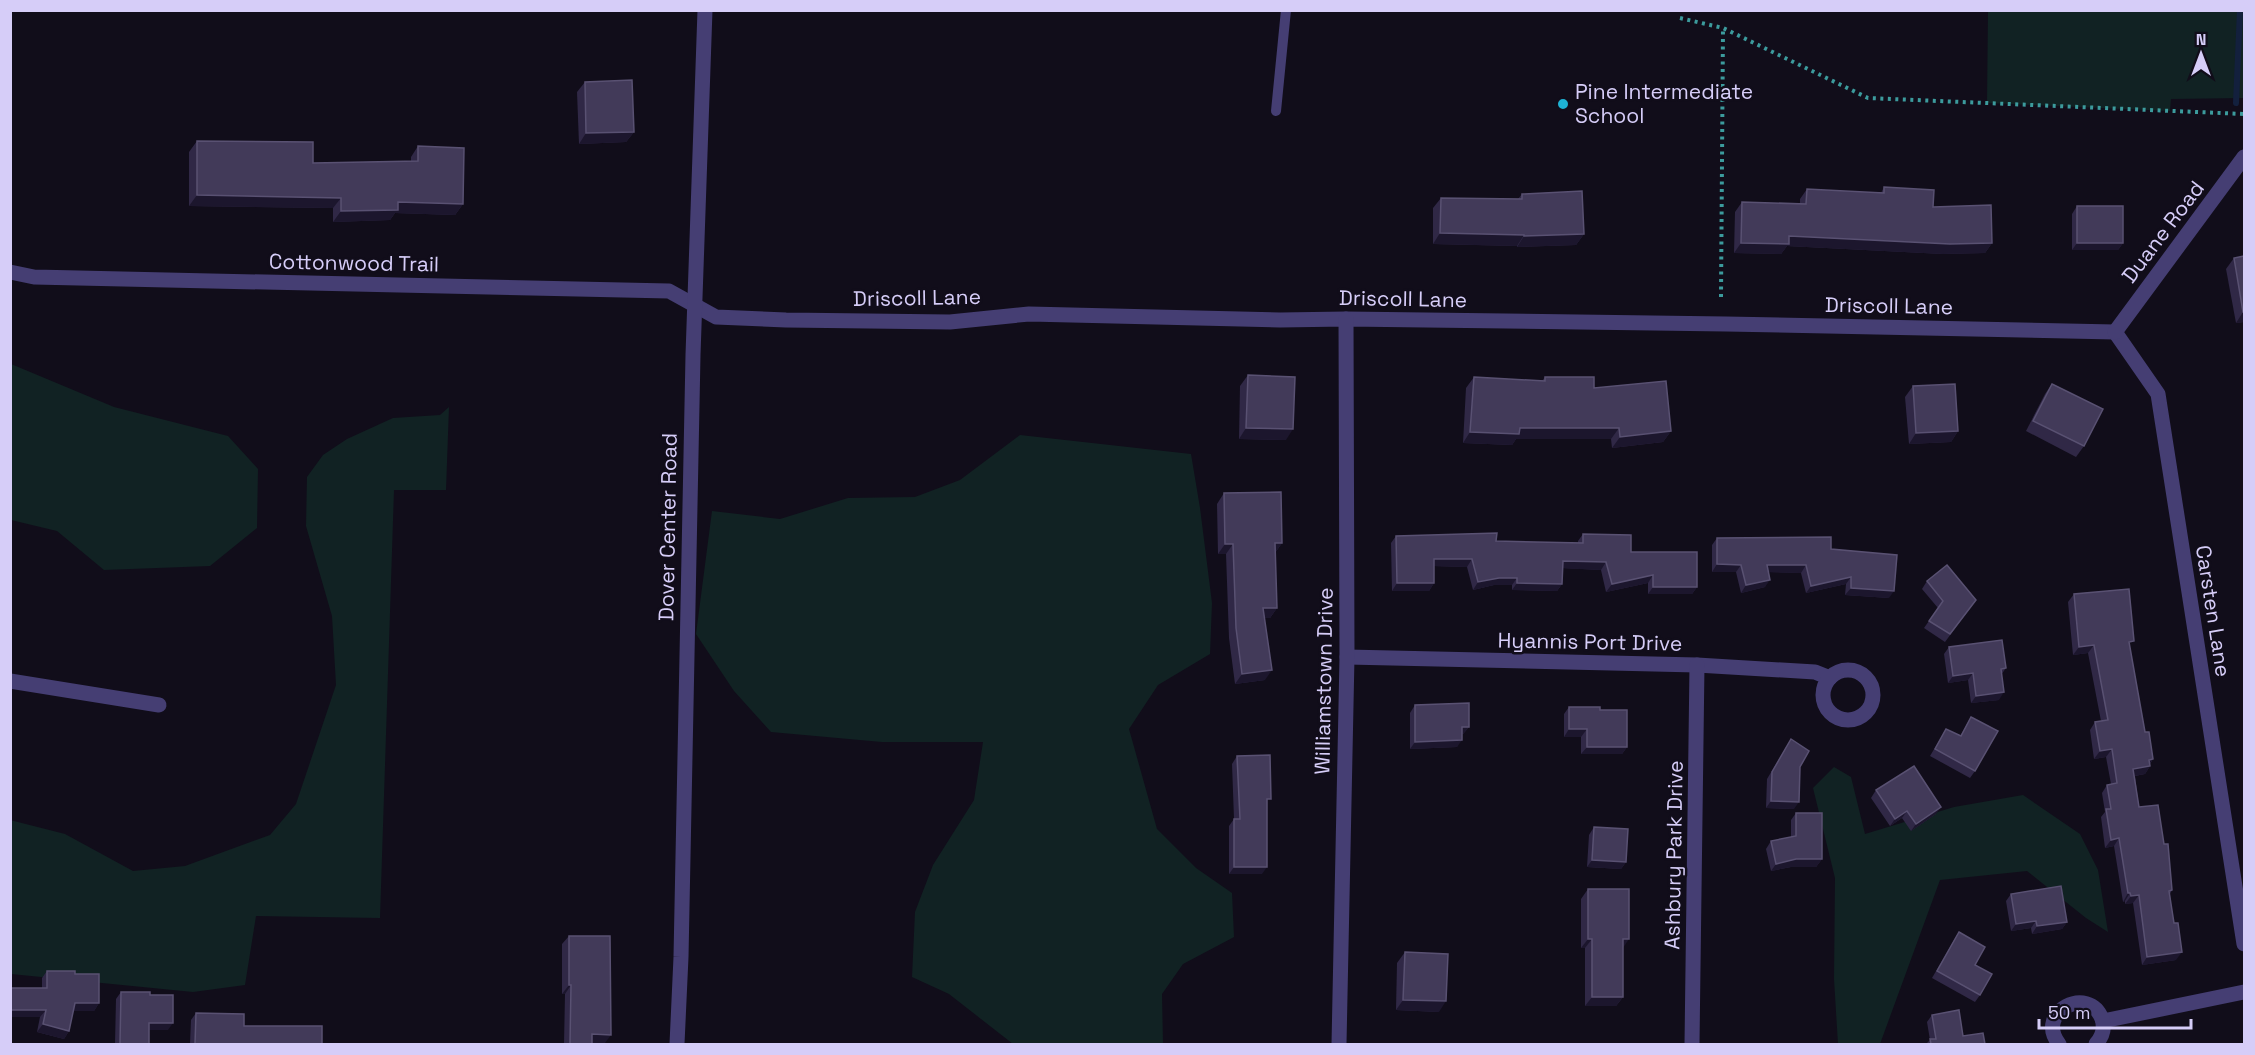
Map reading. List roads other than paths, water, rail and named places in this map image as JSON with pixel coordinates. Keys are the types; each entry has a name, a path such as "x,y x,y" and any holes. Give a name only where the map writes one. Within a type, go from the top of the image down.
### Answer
{"street":[{"name":"Dover Center Road","path":"677,1044 681,957 694,304 705,10"},
{"name":"Duane Road","path":"2115,332 2244,157"},
{"name":"Cottonwood Trail","path":"10,272 34,277 669,291 694,304"},
{"name":"Driscoll Lane","path":"694,304 716,317 786,320 950,322 1029,314 1280,320 1346,319 2115,332"},
{"name":"Williamstown Drive","path":"1339,1044 1347,657 1346,319"},
{"name":"Carsten Lane","path":"2115,332 2158,394 2244,944"},
{"name":"Hyannis Port Drive","path":"1347,657 1697,665 1815,672 1830,678"},
{"name":"Ashbury Park Drive","path":"1692,1044 1697,665"},
{"path":"10,681 159,705"},
{"path":"2103,1022 2244,992"},
{"path":"2059,1044 2053,1033 2052,1025 2055,1016 2063,1007 2076,1002 2087,1003 2096,1010 2103,1022 2101,1038 2096,1044"}],"lane":[{"path":"1276,111 1286,10"}],"waterway":[{"path":"2236,103 2240,10"}],"place":[{"name":"Pine Intermediate School","path":"1563,104"}]}
